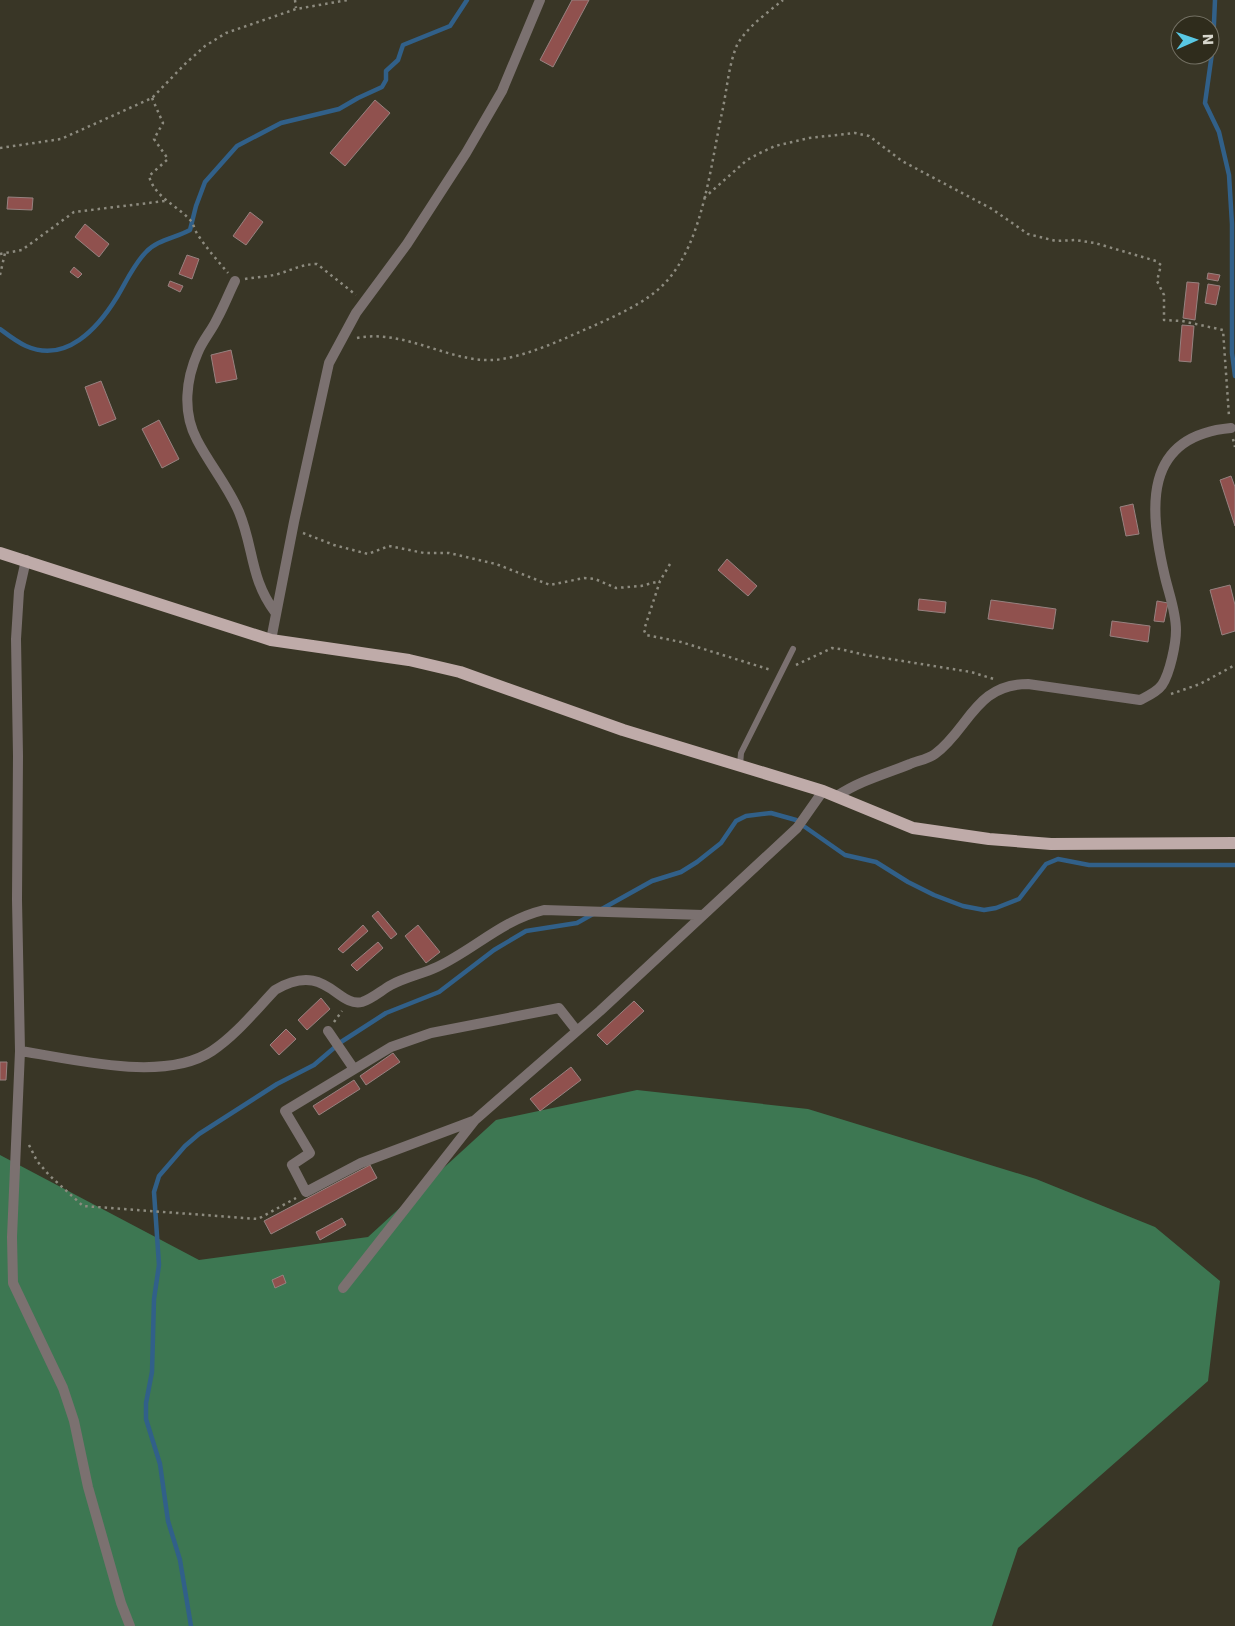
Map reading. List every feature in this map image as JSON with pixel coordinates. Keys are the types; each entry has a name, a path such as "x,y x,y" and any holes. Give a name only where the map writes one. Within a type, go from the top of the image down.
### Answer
{"main road":[{"path":"0,552 271,640 409,660 460,672 623,730 823,791 914,828 1051,844 1235,844"}],"street":[{"path":"271,640 275,612 324,386 337,346 364,302 407,244 466,153 502,90 540,0"},
{"path":"235,280 217,320 198,350 187,382 188,415 196,439 225,484 240,513 256,577 264,596 275,612"},
{"path":"837,796 852,786 934,755 979,704 995,691 1012,684 1028,684 1140,700 1152,694 1162,684 1170,665 1174,650 1176,628 1155,516 1160,476 1169,456 1182,443 1206,431 1231,428"},
{"path":"26,560 19,591 16,639 18,756 17,900 20,1051 12,1238 13,1283 63,1388 74,1421 90,1496 121,1603 130,1626"},
{"path":"343,1288 475,1120 577,1031 797,828 823,791"},
{"path":"20,1051 135,1067 163,1068 189,1062 210,1052 226,1040 275,990 284,985 300,981 318,981 348,1001 362,1002 408,977 437,967 513,920 527,914 544,910 703,915"},
{"path":"475,1120 361,1163 306,1192 292,1165 310,1153 285,1111 390,1047 431,1033 559,1008 577,1031"},
{"path":"331,1034 354,1070"}],"lane":[{"path":"740,765 741,753 794,649"}],"path":[{"path":"296,0 296,9"},
{"path":"0,148 61,139 152,98 205,46 226,33 296,9 348,0"},
{"path":"337,346 347,340 364,337 388,338 416,342 464,356 502,359 558,341 637,304 666,282 684,254 704,198 738,45 754,24 783,0"},
{"path":"152,98 163,123 154,139 168,159 149,176 151,183 165,201 193,223 198,235 235,280 264,278 302,264 317,264 364,302"},
{"path":"704,198 747,160 775,146 809,138 854,133 869,136 902,161 992,209 1028,234 1056,240 1096,243 1156,261 1161,265 1156,281 1164,295 1164,320 1223,330 1231,428 1235,448"},
{"path":"0,254 22,250 74,212 165,201"},
{"path":"0,275 5,253"},
{"path":"294,522 303,533 357,552 368,554 389,546 424,553 449,553 514,570 550,585 584,578 596,579 616,588 641,586 660,581"},
{"path":"670,564 660,581 644,630 646,635 681,642 782,674 832,648 971,672 1012,684"},
{"path":"1152,694 1164,696 1182,691 1235,665"},
{"path":"331,1034 348,1001"},
{"path":"17,1128 49,1175 83,1206 258,1219 306,1192"}],"green space":[{"path":"637,1090 808,1109 1036,1179 1155,1227 1220,1281 1208,1381 1018,1548 992,1626 0,1626 0,1155 199,1260 368,1237 496,1120"}],"building":[{"path":"572,0 589,0 553,67 540,60"},
{"path":"375,100 390,113 345,166 330,153"},
{"path":"8,197 33,198 32,210 7,209"},
{"path":"250,212 263,222 246,245 233,236"},
{"path":"85,224 109,244 99,257 75,237"},
{"path":"187,255 199,259 192,279 179,274"},
{"path":"74,267 82,274 78,278 70,272"},
{"path":"1208,273 1220,275 1218,281 1207,279"},
{"path":"170,281 183,286 180,292 168,286"},
{"path":"1187,282 1199,283 1195,320 1183,318"},
{"path":"1208,284 1220,286 1216,305 1205,303"},
{"path":"1182,325 1194,326 1191,362 1179,361"},
{"path":"231,350 237,379 216,383 211,355"},
{"path":"101,381 116,419 99,426 85,387"},
{"path":"159,420 179,459 162,468 142,429"},
{"path":"1231,476 1235,487 1235,526 1220,480"},
{"path":"1133,504 1139,534 1126,536 1120,507"},
{"path":"727,559 757,586 748,596 718,570"},
{"path":"1230,585 1235,605 1235,631 1222,635 1210,590"},
{"path":"919,599 946,602 945,613 918,610"},
{"path":"991,600 1056,609 1053,629 988,619"},
{"path":"1157,601 1168,603 1164,622 1154,621"},
{"path":"1112,621 1150,626 1148,642 1110,636"},
{"path":"378,911 397,934 391,939 372,916"},
{"path":"363,925 368,931 343,953 338,949"},
{"path":"418,925 440,952 426,963 405,936"},
{"path":"378,942 383,948 357,971 351,965"},
{"path":"321,998 330,1009 307,1030 298,1020"},
{"path":"634,1001 644,1011 607,1045 597,1035"},
{"path":"286,1029 296,1039 279,1055 270,1045"},
{"path":"393,1053 400,1062 366,1085 360,1076"},
{"path":"0,1062 7,1062 6,1080 0,1080"},
{"path":"571,1067 581,1080 540,1111 530,1099"},
{"path":"354,1080 360,1089 319,1115 313,1106"},
{"path":"370,1165 377,1178 271,1234 264,1221"},
{"path":"342,1218 346,1225 320,1240 316,1232"},
{"path":"283,1275 286,1283 275,1288 272,1280"}],"waterway":[{"path":"0,329 26,346 41,350 67,347 79,340 90,331 109,309 134,268 150,248 190,230 205,182 237,146 281,123 339,109 382,87 386,80 386,71 398,60 403,45 450,26 467,0"},
{"path":"1215,0 1213,46 1205,103 1219,132 1229,175 1232,224 1232,353 1235,376"},
{"path":"600,910 652,881 681,872 697,862 721,843 736,821 746,816 771,813 796,820"},
{"path":"805,827 845,855 876,862 908,882 934,895 963,906 984,910 996,908 1019,899 1046,864 1058,859 1089,865 1235,865"},
{"path":"191,1626 180,1560 168,1521 160,1464 146,1419 146,1403 152,1372 154,1299 159,1265 154,1192 159,1176 185,1146 199,1134 277,1084 314,1065 341,1042 386,1013 439,992 494,950 526,931 577,923 593,914"}]}
